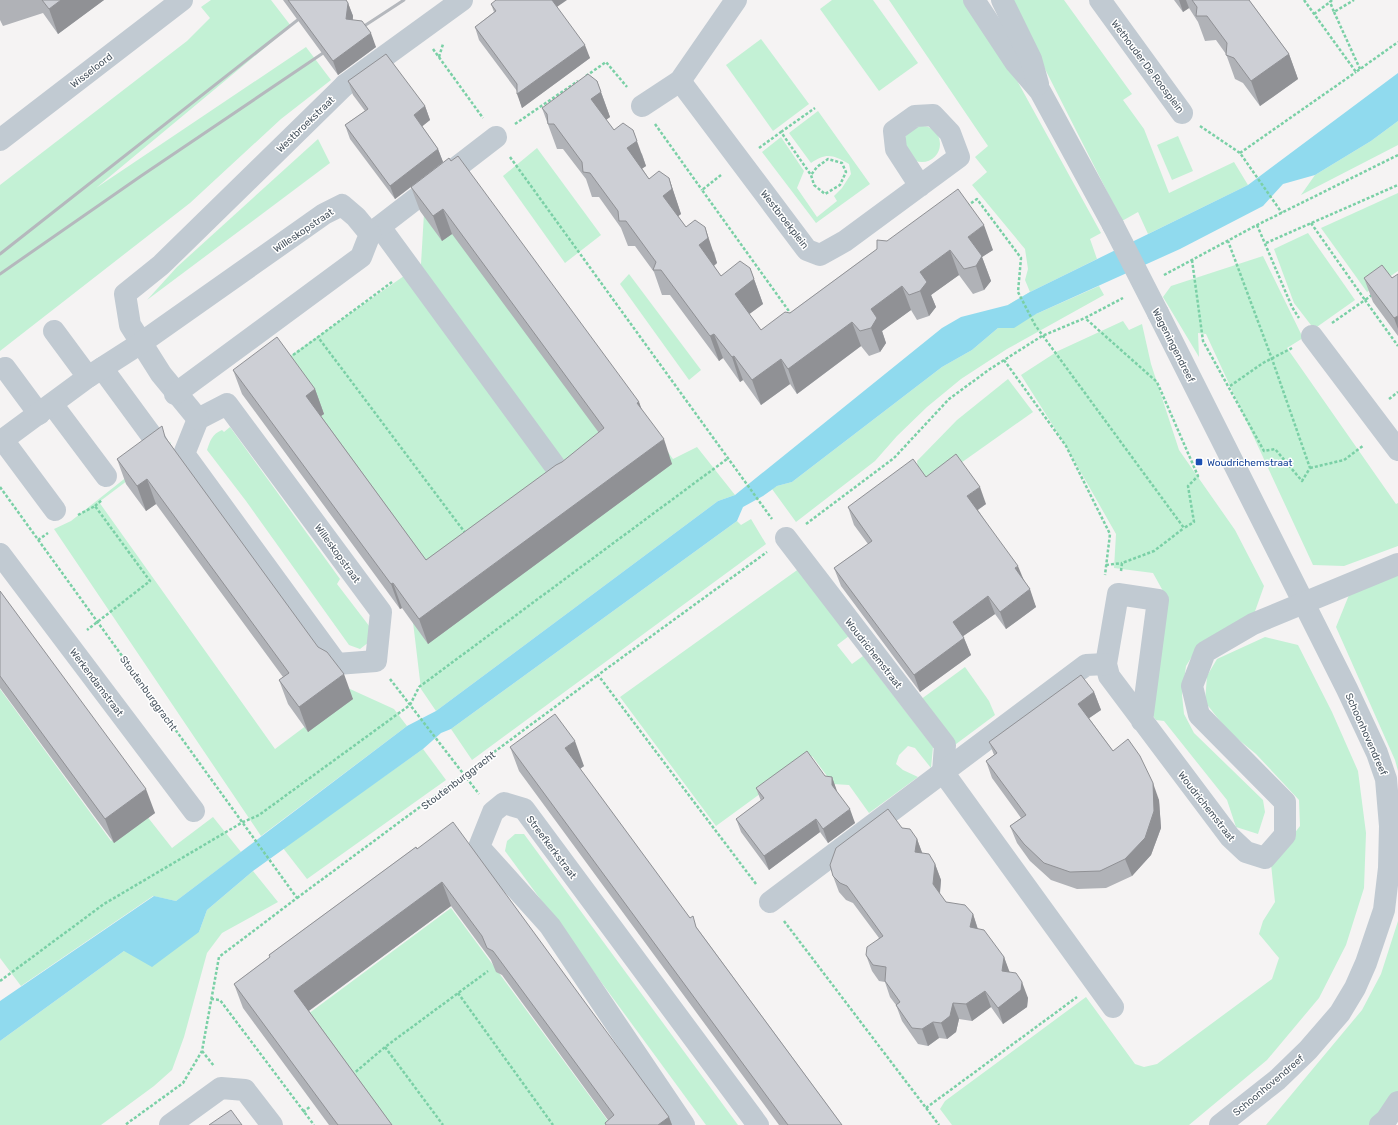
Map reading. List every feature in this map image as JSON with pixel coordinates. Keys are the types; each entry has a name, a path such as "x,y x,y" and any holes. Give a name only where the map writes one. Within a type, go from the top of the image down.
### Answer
{"street":[{"name":"Wisseloord","path":"0,140 182,0"},
{"name":"Westbroekstraat","path":"141,343 130,325 125,294 161,265 345,85 462,0"},
{"path":"642,106 680,81 736,0"},
{"name":"Wageningendreef","path":"974,0 1015,62 1040,91 1113,225 1303,603"},
{"name":"Wageningendreef","path":"1002,0 1031,59 1040,91"},
{"name":"Wethouder De Roosplein","path":"1100,0 1182,113"},
{"name":"Westbroekplein","path":"680,81 807,250 820,255 845,241 920,186"},
{"path":"176,394 361,257 375,230 496,137"},
{"name":"Willeskopstraat","path":"53,521 1,441 95,372 141,343 324,214 342,205 375,230"},
{"path":"375,230 410,268 563,477"},
{"path":"54,331 95,372 157,443"},
{"path":"1312,336 1398,450"},
{"path":"141,343 176,394 198,419 184,454 337,664 376,661"},
{"path":"5,368 46,409 106,476"},
{"name":"Willeskopstraat","path":"198,419 227,404 381,612 376,661"},
{"name":"Woudrichemstraat","path":"786,538 945,745 943,772"},
{"name":"Werkendamstraat","path":"0,554 194,811"},
{"path":"1303,603 1398,564"},
{"path":"770,902 1086,665 1106,664 1111,587 1158,600 1142,721"},
{"name":"Woudrichemstraat","path":"1106,664 1109,676 1230,837 1246,852 1265,858 1285,835 1285,802 1199,715 1192,686 1205,652 1253,624 1303,603"},
{"name":"Schoonhovendreef","path":"1220,1125 1277,1080 1331,1025 1340,1013 1358,981 1384,910 1389,868 1390,826 1386,779 1377,753 1347,689 1303,603"},
{"path":"943,772 1113,1007"},
{"name":"Streefkerkstraat","path":"684,1125 550,926 480,847 493,812 504,803 524,809 758,1125"},
{"path":"170,1125 221,1088 246,1090 272,1125"},
{"path":"1380,1125 1386,1120 1398,1102"}],"path":[{"path":"1304,0 1356,72"},
{"path":"1334,12 1354,0"},
{"path":"1314,14 1331,1 1334,12 1360,69"},
{"path":"1240,153 1398,42"},
{"path":"430,45 727,459 786,538"},
{"path":"496,137 606,62 642,106 702,190"},
{"path":"781,132 815,108"},
{"name":"Wethouder De Roosplein","path":"1182,113 1240,153 1282,213"},
{"path":"1159,278 1257,225 1398,155"},
{"path":"1266,243 1398,185"},
{"path":"1311,223 1364,300 1376,292"},
{"path":"1257,225 1266,243 1292,307 1312,336"},
{"path":"1228,241 1272,359 1310,468"},
{"path":"1192,260 1203,341 1264,451 1275,449 1302,481 1310,468 1344,460"},
{"path":"288,359 410,268"},
{"path":"1018,292 1042,336 1184,528"},
{"name":"Stoutenburggracht","path":"125,1125 183,1083 202,1051 219,957 598,675 894,458 949,399 1004,360 1042,336 1085,318 1125,296"},
{"path":"1085,318 1157,382 1198,476 1188,486 1194,522 1154,550 1122,563 1106,566"},
{"path":"318,337 467,535"},
{"path":"1004,360 1066,446 1110,534 1106,566 1111,587"},
{"path":"0,981 104,904 243,822 258,815 410,705 419,686 727,459"},
{"name":"Stoutenburggracht","path":"0,487 297,898"},
{"path":"68,644 150,582 95,506 76,516"},
{"path":"38,540 53,521"},
{"path":"1111,587 1122,563"},
{"path":"376,661 464,775"},
{"path":"598,675 938,1125"},
{"path":"351,1076 385,1047 488,971"},
{"path":"926,1108 1096,983"},
{"path":"458,993 553,1125"},
{"path":"211,999 220,1000 314,1125"},
{"path":"385,1047 443,1125"},
{"path":"303,1112 311,1106"}],"green space":[{"path":"211,0 271,0 291,26 96,188 306,47 331,80 281,119 190,203 0,351 0,185 187,41 210,18 201,7"},
{"path":"832,0 873,0 918,63 879,91 820,9"},
{"path":"889,0 965,0 1004,57 1101,233 1090,239 1097,259 1030,292 1025,280 1028,269 1025,249 972,185 987,172 975,157 988,146"},
{"path":"1010,0 1064,0 1132,94 1123,100 1144,129 1169,193 1234,162 1248,185 1148,234 1138,212 1122,221"},
{"path":"761,39 809,104 773,131 726,65"},
{"path":"818,111 870,184 816,223 762,152 781,137 804,171 797,188 817,217 837,201 834,196 842,188 851,174 849,164 839,158 826,156 821,157 811,163 789,133"},
{"path":"1398,121 1398,145 1301,195 1315,175 1371,141"},
{"path":"922,126 935,131 940,144 935,157 922,162 909,157 904,144 909,131"},
{"path":"1178,136 1193,171 1172,180 1157,145"},
{"path":"318,139 330,163 147,300 177,267"},
{"path":"537,148 601,235 565,263 503,176"},
{"path":"468,181 673,459 697,447 735,495 718,501 436,711 421,689 413,622 253,382 421,264 424,213"},
{"path":"1398,193 1398,271 1367,292 1321,228"},
{"path":"1308,233 1355,300 1314,329 1294,303 1274,249"},
{"path":"1263,256 1303,338 1287,348 1396,504 1398,503 1398,546 1344,566 1313,565 1206,334 1198,333 1199,357 1163,297 1171,286"},
{"path":"629,274 701,370 689,380 620,284"},
{"path":"1099,286 1104,295 1007,349 961,379 927,407 897,436 875,461 796,522 772,489 792,482 942,367 972,350 998,328 1014,328 1008,305 1030,292 1036,314"},
{"path":"1123,321 1129,330 1142,324 1151,364 1179,450 1235,530 1264,586 1253,617 1196,650 1186,666 1182,695 1184,714 1194,733 1263,800 1265,812 1258,834 1236,827 1227,800 1164,721 1156,720 1151,713 1168,600 1153,573 1114,568 1116,534 1066,446 1021,375 1058,351"},
{"path":"1008,379 1033,412 927,487 919,477 917,461 957,420"},
{"path":"230,427 340,579 337,584 373,631 369,642 360,649 349,645 246,501 207,450 210,441 214,436 222,430 224,432"},
{"path":"171,442 168,450 99,502 275,749 347,695 339,684 394,709 407,726 261,836 54,529 71,521"},
{"path":"751,519 766,544 472,760 451,729 737,521 741,525"},
{"path":"800,568 849,636 837,645 852,664 863,656 933,747 931,768 915,748 908,746 899,755 896,764 903,770 918,777 869,813 849,785 833,784 812,756 716,826 620,697"},
{"path":"1398,570 1398,771 1395,760 1336,627 1351,590"},
{"path":"1265,637 1298,645 1332,712 1358,771 1366,833 1364,888 1346,945 1319,998 1267,1060 1189,1125 952,1125 940,1109 945,1101 1086,997 1135,1064 1144,1067 1157,1064 1272,979 1279,958 1259,934 1263,921 1275,902 1271,864 1300,826 1299,800 1256,754 1228,731 1205,702 1207,676 1217,659"},
{"path":"965,667 989,701 995,715 952,747 920,700"},
{"path":"0,689 111,841 146,815 172,848 213,817 241,852 176,901 153,896 21,986 0,958"},
{"path":"423,749 446,780 307,879 283,848"},
{"path":"515,834 524,834 738,1125 706,1125 505,851 507,841"},
{"path":"253,871 278,902 222,933 207,953 184,1037 172,1070 154,1086 101,1125 0,1125 0,1041 124,951 199,932 207,910"},
{"path":"451,908 611,1125 384,1125 304,1017"},
{"path":"1398,921 1398,1096 1377,1125 1266,1125 1362,1010 1381,974"}],"water":[{"path":"1398,73 1398,121 1371,141 1315,175 1283,184 1263,206 1180,249 1036,314 1014,328 998,328 972,350 942,367 792,482 777,486 743,507 737,521 451,729 441,733 423,749 253,871 207,910 199,932 152,967 124,951 0,1041 0,1001 154,896 176,901 407,726 436,711 718,501 735,495 942,328 961,317 1008,305 1030,292 1248,185"}],"building":[{"path":"42,0 61,0 49,9"},
{"path":"288,0 346,0 348,3 346,19 362,21 371,33 333,61"},
{"path":"496,0 552,0 585,45 517,94 517,84 475,27 496,11 491,4"},
{"path":"1192,0 1249,0 1289,54 1251,81 1234,58 1226,55 1227,43 1207,16 1196,16 1197,7"},
{"path":"386,54 425,106 414,115 438,149 390,186 345,125 368,109 348,81"},
{"path":"588,74 597,81 601,92 591,99 614,130 623,123 633,130 637,141 627,148 649,179 659,171 669,178 672,189 663,196 686,227 695,220 705,227 708,238 699,245 721,276 740,261 750,268 754,279 735,294 761,330 785,312 790,313 877,249 877,240 887,241 958,189 984,225 968,237 982,256 976,266 964,269 950,250 920,272 927,282 920,291 909,295 902,286 871,309 877,318 871,328 860,331 852,322 788,369 781,359 752,380 734,356 732,357 714,334 710,336 661,270 653,270 656,262 626,221 619,221 618,211 590,173 583,172 582,162 554,124 548,124 547,114 542,108"},
{"path":"458,156 639,402 637,403 664,439 419,619 393,583 391,584 233,370 277,337 315,389 306,396 426,560 562,462 604,428 443,209 433,216 411,187 449,158 451,161"},
{"path":"1382,265 1392,278 1398,274 1398,316 1394,318 1364,278"},
{"path":"162,426 165,437 318,647 327,652 344,674 299,707 279,680 289,673 147,479 137,486 117,459"},
{"path":"956,454 980,487 967,496 1018,566 1015,568 1030,589 1000,612 988,596 953,622 964,638 914,675 834,568 872,541 848,507 913,459 926,477"},
{"path":"0,591 146,789 105,819 0,676"},
{"path":"1081,675 1094,692 1078,704 1113,751 1128,739 1140,756 1153,783 1154,811 1145,838 1125,859 1100,871 1070,872 1044,863 1024,844 1010,826 1026,815 986,761 997,753 989,742"},
{"path":"555,714 575,741 565,748 690,918 693,916 696,927 842,1125 788,1125 510,747"},
{"path":"807,751 825,776 832,777 832,785 850,809 823,829 816,819 764,856 736,819 764,798 756,788"},
{"path":"888,809 902,828 910,829 917,839 915,852 929,854 935,864 933,884 946,902 965,905 973,914 970,927 984,930 1004,957 1002,971 1016,973 1022,982 1021,990 998,1008 985,991 966,1004 953,1003 950,1016 941,1023 933,1022 922,1029 912,1028 896,1005 900,1002 885,981 886,967 873,965 866,955 867,947 883,936 847,886 840,883 833,876 830,865 836,848"},
{"path":"453,822 669,1117 658,1125 606,1125 605,1123 614,1115 493,951 487,948 482,936 442,882 294,991 392,1125 338,1125 234,984 270,957 269,955 416,847 417,849"},
{"path":"231,1110 242,1125 209,1125"}],"railway":[{"path":"0,254 323,0"},
{"path":"355,32 404,0"},
{"path":"0,274 141,176 332,47"}],"place":[{"name":"Woudrichemstraat","path":"1199,462"}]}
